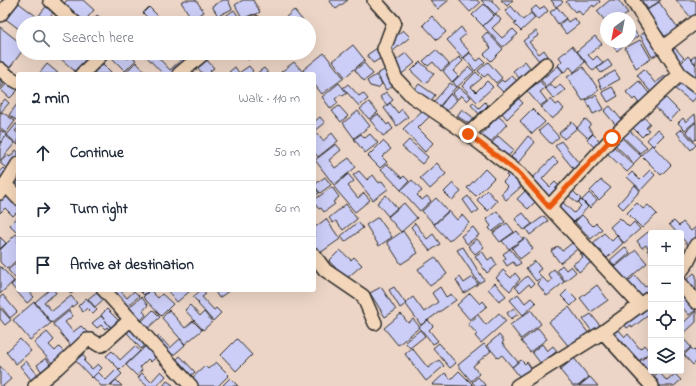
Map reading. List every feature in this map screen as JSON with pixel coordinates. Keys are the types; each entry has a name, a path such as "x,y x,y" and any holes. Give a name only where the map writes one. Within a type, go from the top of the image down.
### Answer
{"street":[{"path":"0,15 12,0"},
{"path":"50,0 67,16"},
{"path":"374,0 394,22 384,48 396,79 412,96 468,134 520,174 640,305"},
{"path":"632,0 680,74 696,86"},
{"path":"662,48 696,22"},
{"path":"84,72 96,60"},
{"path":"194,69 200,60"},
{"path":"468,134 546,64"},
{"path":"0,69 16,81"},
{"path":"549,207 612,138 680,74"},
{"path":"16,167 2,189 16,197"},
{"path":"684,267 696,244"},
{"path":"316,258 325,270 363,296 375,323"},
{"path":"684,288 696,302"},
{"path":"106,292 191,386"},
{"path":"517,386 603,332 648,299"},
{"path":"34,386 57,368 87,340 89,339 99,345 102,345 130,320"},
{"path":"603,332 652,386"}],"building":[{"path":"67,0 83,0 94,10 89,16 72,16 61,7"},
{"path":"185,0 196,0 204,12 197,16 190,16 181,2"},
{"path":"223,0 228,0 232,9 218,16 212,6"},
{"path":"243,0 253,0 260,12 253,16 241,16 235,5"},
{"path":"329,0 348,0 336,9"},
{"path":"430,0 449,0 438,9"},
{"path":"459,0 477,0 480,3 470,12"},
{"path":"481,0 493,0 492,1 500,10 495,14"},
{"path":"501,0 513,0 507,6"},
{"path":"551,0 561,0 563,2 556,7"},
{"path":"569,0 599,0 600,2 594,7 593,5 582,15 578,10 575,12 566,2"},
{"path":"610,0 618,0 627,12 600,12 600,15 597,11"},
{"path":"641,0 661,0 648,9"},
{"path":"676,0 694,0 696,2 696,18 693,20"},
{"path":"16,1 36,16 16,16 16,27 3,17"},
{"path":"659,2 678,29 666,38 646,11"},
{"path":"48,4 55,10 50,16 39,16"},
{"path":"484,4 494,15 483,26 472,15"},
{"path":"511,6 523,20 531,13 535,18 521,31 505,11"},
{"path":"536,6 540,10 544,6 548,11 538,20 530,11"},
{"path":"149,7 158,16 146,16 143,13"},
{"path":"557,7 566,18 558,24 550,12"},
{"path":"234,10 238,16 226,16"},
{"path":"294,10 299,16 287,16"},
{"path":"496,14 501,20 492,28 502,38 513,29 518,34 503,47 483,26"},
{"path":"432,16 446,32 437,40 423,25"},
{"path":"574,18 579,24 566,34 559,25 566,19 568,22"},
{"path":"0,27 16,40 16,59 8,70 0,64"},
{"path":"461,27 466,34 459,40 470,52 463,58 447,40"},
{"path":"403,30 410,37 393,51 387,44"},
{"path":"536,31 539,35 529,42 539,54 544,50 548,56 540,62 523,41"},
{"path":"648,31 660,53 652,57 640,35"},
{"path":"487,32 503,49 491,61 484,54 491,48 482,37"},
{"path":"595,36 600,42 600,46 588,55 593,60 597,56 603,63 593,71 577,51"},
{"path":"640,40 651,59 636,68 625,48 636,48 636,42"},
{"path":"353,45 365,60 345,77 333,61"},
{"path":"380,46 386,55 373,63 367,55"},
{"path":"572,46 585,62 574,72 570,67 564,72 558,65 562,61 559,57"},
{"path":"675,48 684,58 677,64 668,55"},
{"path":"436,50 449,64 441,71 433,62 428,66 423,61"},
{"path":"324,53 344,78 322,94 316,86 316,72 304,72 303,70"},
{"path":"406,53 415,63 398,77 391,64"},
{"path":"470,53 477,61 481,58 485,62 475,71 464,58"},
{"path":"696,55 696,64 691,59"},
{"path":"688,56 696,65 696,83 679,65"},
{"path":"459,57 463,61 453,71 458,76 452,82 443,71"},
{"path":"62,60 89,60 78,72 76,72"},
{"path":"99,60 111,72 88,72"},
{"path":"114,60 136,60 125,71"},
{"path":"150,60 161,60 170,70 181,60 187,60 189,62 178,72 161,72"},
{"path":"203,60 207,60 214,68 211,72 201,72 196,66"},
{"path":"608,60 612,66 601,73 597,68"},
{"path":"525,61 532,70 520,79 513,71"},
{"path":"136,62 145,72 126,72"},
{"path":"294,62 303,72 281,72"},
{"path":"420,62 434,74 425,84 411,71"},
{"path":"488,62 502,78 496,83 488,74 484,77 478,71"},
{"path":"364,63 373,74 364,81 355,70"},
{"path":"47,64 57,72 41,72"},
{"path":"249,66 253,71 252,72 240,72"},
{"path":"558,66 563,72 546,86 541,80"},
{"path":"235,67 238,72 229,72"},
{"path":"469,67 474,72 457,87 453,82"},
{"path":"583,67 599,90 583,101 567,77"},
{"path":"264,68 267,72 259,72"},
{"path":"388,68 394,77 389,79 393,86 386,90 377,74"},
{"path":"644,69 655,83 666,75 672,81 654,96 637,75"},
{"path":"615,71 620,79 602,89 598,80"},
{"path":"0,72 8,79 0,89"},
{"path":"476,72 482,78 471,87 476,92 487,81 493,87 477,102 462,86"},
{"path":"376,75 382,84 378,88 370,86 367,81"},
{"path":"512,76 517,81 504,93 496,85 502,80 504,82"},
{"path":"11,79 16,83 16,92 10,98 1,90"},
{"path":"680,79 696,90 696,97 692,102 674,88"},
{"path":"540,81 545,88 540,92 547,101 540,106 527,91"},
{"path":"639,81 653,98 641,106 635,98 633,100 626,92"},
{"path":"339,83 347,93 343,96 341,94 335,99 338,103 331,109 322,97"},
{"path":"450,83 456,87 437,109 431,105"},
{"path":"348,84 359,96 363,93 368,99 359,106 343,88"},
{"path":"419,84 435,95 429,104 413,92"},
{"path":"551,84 555,89 560,85 565,90 554,99 545,88"},
{"path":"459,87 471,97 467,101 461,95 458,99 452,94"},
{"path":"612,87 618,96 608,102 602,92"},
{"path":"386,92 393,100 387,105 380,97"},
{"path":"450,94 457,100 446,112 440,107"},
{"path":"596,95 604,109 593,114 586,100"},
{"path":"664,96 679,111 670,121 654,106"},
{"path":"518,98 523,103 507,119 502,113"},
{"path":"5,99 9,103 0,113 0,103 1,104"},
{"path":"551,99 556,105 559,103 564,109 552,119 541,107"},
{"path":"369,102 378,112 369,119 360,109"},
{"path":"473,102 479,108 485,102 488,105 479,114 471,105"},
{"path":"390,103 398,113 402,109 408,117 397,126 384,108"},
{"path":"16,106 16,120 9,115"},
{"path":"339,106 348,116 341,122 332,111"},
{"path":"610,106 625,124 619,129 604,111"},
{"path":"425,108 432,114 418,128 433,143 425,152 403,129"},
{"path":"462,109 475,119 471,125 457,116"},
{"path":"532,109 545,122 532,134 520,121"},
{"path":"358,111 370,126 354,138 343,123"},
{"path":"2,112 15,121 6,133 0,128 0,115"},
{"path":"378,114 387,125 389,123 393,129 383,136 370,120"},
{"path":"695,114 696,121 685,130 678,123 683,118 686,122"},
{"path":"498,116 507,124 490,143 481,135"},
{"path":"642,116 650,123 646,128 649,130 642,137 632,127"},
{"path":"320,117 325,123 316,130 316,120"},
{"path":"585,119 591,124 588,127 593,133 588,138 577,128"},
{"path":"572,122 577,128 564,139 559,133"},
{"path":"696,122 696,139 694,141 686,131"},
{"path":"16,124 16,143 7,135"},
{"path":"547,124 559,137 551,144 539,131"},
{"path":"657,129 664,135 653,146 647,140"},
{"path":"682,129 696,145 691,150 677,133"},
{"path":"0,130 7,135 0,143"},
{"path":"629,130 647,147 640,153 623,137"},
{"path":"316,132 323,141 332,133 338,141 318,157 316,154"},
{"path":"608,132 613,136 599,152 587,140 593,134 600,141"},
{"path":"361,134 365,138 370,134 378,143 365,153 354,139"},
{"path":"6,136 15,143 0,161 0,144"},
{"path":"498,136 514,150 508,156 492,143"},
{"path":"528,136 535,142 518,163 511,157"},
{"path":"622,138 641,156 634,163 615,145"},
{"path":"409,140 428,157 422,164 402,147"},
{"path":"383,141 391,149 382,157 387,162 380,168 368,156"},
{"path":"561,141 582,167 576,172 555,146"},
{"path":"336,144 341,150 329,160 335,168 349,158 356,167 334,185 316,159"},
{"path":"612,145 634,165 627,172 606,152"},
{"path":"652,145 671,165 661,175 641,155"},
{"path":"16,150 16,164 10,171 0,163 7,155 10,157"},
{"path":"553,157 558,162 542,179 550,187 555,182 561,188 550,199 530,181"},
{"path":"437,163 446,174 430,189 420,178"},
{"path":"387,164 402,178 404,176 409,181 401,190 381,169"},
{"path":"3,168 9,173 0,184 0,171"},
{"path":"485,169 494,178 476,196 467,188"},
{"path":"511,170 523,185 506,200 501,194 508,187 503,182 508,177 506,175"},
{"path":"650,170 655,175 641,190 627,177 632,172 640,180"},
{"path":"359,171 367,180 373,175 379,183 382,181 388,189 373,200 353,175"},
{"path":"348,174 354,181 348,186 358,198 364,193 370,200 355,212 334,187"},
{"path":"16,175 16,191 8,183"},
{"path":"325,177 331,185 320,193 316,188 316,184"},
{"path":"412,180 422,191 417,195 422,200 427,196 431,201 420,211 401,190"},
{"path":"601,180 611,188 599,200 590,191"},
{"path":"453,183 461,192 452,200 444,192"},
{"path":"573,185 576,188 573,191 581,199 577,203 566,193"},
{"path":"635,185 640,191 623,209 618,204"},
{"path":"332,187 339,197 333,202 335,204 324,212 316,205 316,199"},
{"path":"487,190 497,201 488,211 477,200"},
{"path":"525,191 536,201 528,209 517,199"},
{"path":"8,193 16,201 16,213 13,216 5,208 0,213 0,200"},
{"path":"589,193 597,200 590,208 582,200"},
{"path":"386,195 397,208 388,216 377,203"},
{"path":"468,196 479,210 473,214 463,200"},
{"path":"436,198 448,211 434,224 422,211"},
{"path":"559,199 574,213 581,206 578,203 581,200 588,207 574,222 554,204"},
{"path":"404,203 417,218 401,232 388,217"},
{"path":"637,203 643,209 648,205 657,214 642,228 627,213"},
{"path":"346,204 357,219 343,230 336,221 333,223 329,218"},
{"path":"449,211 457,220 462,215 469,223 449,241 434,225"},
{"path":"497,211 505,222 492,232 489,228 491,226 486,219"},
{"path":"523,213 532,224 524,230 515,219"},
{"path":"582,215 593,226 596,223 602,229 591,239 575,222"},
{"path":"544,216 548,221 530,235 526,229"},
{"path":"378,217 392,237 379,246 366,225"},
{"path":"620,218 629,227 634,222 640,229 624,243 610,227"},
{"path":"16,219 16,231 10,225"},
{"path":"326,219 340,239 320,253 316,248 316,226"},
{"path":"674,221 679,226 683,222 691,231 696,227 696,242 690,247 684,240 684,230 674,230 669,224"},
{"path":"358,222 363,228 345,242 341,236"},
{"path":"415,223 427,239 433,234 440,244 430,251 411,227"},
{"path":"507,223 514,232 500,242 493,233"},
{"path":"473,227 479,235 467,244 461,236"},
{"path":"403,231 418,253 401,264 387,242"},
{"path":"517,231 523,239 509,249 502,241"},
{"path":"648,232 648,248 646,245 642,248 637,241"},
{"path":"604,233 612,241 617,236 623,243 607,258 593,243"},
{"path":"16,234 16,261 7,269 0,262 0,250"},
{"path":"0,237 6,243 0,249"},
{"path":"525,238 533,249 520,259 512,248"},
{"path":"477,239 484,247 475,254 468,246"},
{"path":"576,240 581,246 560,263 551,251 558,246 562,251"},
{"path":"463,247 484,280 479,283 457,250"},
{"path":"625,247 630,253 615,266 610,260"},
{"path":"586,248 595,259 579,272 573,264 583,257 580,253"},
{"path":"510,249 521,263 516,266 513,262 507,266 503,260 506,258 503,254"},
{"path":"340,250 351,260 354,257 362,265 346,279 329,261"},
{"path":"636,250 647,263 626,281 614,268"},
{"path":"482,251 488,260 492,257 497,265 487,273 475,256"},
{"path":"435,257 447,274 430,286 418,269"},
{"path":"535,261 541,269 537,272 542,277 536,281 526,268"},
{"path":"16,263 16,279 8,270"},
{"path":"562,265 566,270 571,266 576,272 565,281 557,270"},
{"path":"0,266 14,281 0,294"},
{"path":"554,269 564,282 547,296 537,283 543,278 548,283 552,280 548,274"},
{"path":"503,270 511,278 515,273 520,279 510,291 496,278"},
{"path":"694,273 696,275 696,297 684,284 684,282"},
{"path":"635,275 645,287 648,284 648,293 641,299 628,282"},
{"path":"527,276 534,284 531,287 529,284 520,292 515,287"},
{"path":"460,277 464,283 473,277 478,284 464,293 456,280"},
{"path":"16,281 16,291 11,285"},
{"path":"495,283 506,296 499,301 488,289"},
{"path":"597,285 608,300 591,312 580,298"},
{"path":"381,287 396,310 385,317 370,293"},
{"path":"394,287 406,304 400,308 389,290"},
{"path":"440,287 446,297 451,294 456,300 421,325 405,303 413,297 424,312 438,302 432,293"},
{"path":"567,290 577,300 571,306 561,296"},
{"path":"17,292 30,292 34,297 27,303"},
{"path":"47,292 55,292 44,302 52,311 71,296 77,303 52,323 35,302"},
{"path":"97,292 102,292 107,296 95,307 88,299"},
{"path":"122,292 127,298 135,292 139,296 126,308 112,293"},
{"path":"148,292 152,292 158,298 162,294 173,304 161,316 143,297"},
{"path":"169,292 189,292 177,302"},
{"path":"199,292 204,292 206,294 202,297 214,310 216,308 221,313 213,321 193,297"},
{"path":"215,292 227,292 219,298"},
{"path":"470,293 480,304 483,301 487,306 470,320 457,305"},
{"path":"518,294 525,303 531,298 536,303 523,315 510,300"},
{"path":"3,295 17,312 10,318 0,305 0,297"},
{"path":"684,296 696,308 696,310 689,315 684,309"},
{"path":"141,297 148,305 143,311 146,315 138,323 126,310"},
{"path":"86,298 97,310 93,314 87,308 83,312 78,306"},
{"path":"34,302 51,323 30,340 13,320"},
{"path":"190,305 200,316 204,312 212,322 203,330 185,310"},
{"path":"569,307 589,334 570,348 549,322"},
{"path":"646,307 648,309 648,315 632,328 631,325 627,328 624,324"},
{"path":"0,308 11,320 5,325 0,319"},
{"path":"514,308 518,314 511,319 507,313"},
{"path":"107,309 119,321 111,328 101,315"},
{"path":"153,310 160,317 145,331 139,324"},
{"path":"169,310 185,328 193,321 202,330 185,344 162,318"},
{"path":"531,310 541,324 521,339 510,325"},
{"path":"69,311 73,316 65,322 73,332 81,326 88,333 72,347 53,324"},
{"path":"696,311 696,322 684,333 684,322"},
{"path":"499,313 506,321 481,343 475,336 477,334 468,324 478,315 486,325"},
{"path":"401,314 408,323 413,319 420,327 398,345 384,328"},
{"path":"591,314 601,327 593,333 583,319"},
{"path":"101,316 113,330 111,332 107,327 105,329 101,325 97,328 92,323"},
{"path":"428,320 433,326 429,330 438,341 433,344 419,327"},
{"path":"130,324 147,344 141,349 124,329"},
{"path":"538,328 547,339 530,352 521,341"},
{"path":"617,328 625,337 628,334 640,349 644,345 648,350 648,354 636,363 611,333"},
{"path":"420,330 425,336 410,348 405,342"},
{"path":"47,332 54,340 49,345 55,351 59,347 65,353 53,364 34,343"},
{"path":"499,335 504,341 502,343 518,362 512,367 502,355 498,358 487,345"},
{"path":"159,336 170,348 180,339 185,345 170,358 154,341"},
{"path":"20,339 31,351 16,364 6,352"},
{"path":"237,339 252,355 236,371 221,355"},
{"path":"684,339 691,347 684,353"},
{"path":"439,343 456,363 450,368 433,348"},
{"path":"148,344 158,355 151,362 148,359 140,367 142,370 137,376 126,365"},
{"path":"484,344 491,351 473,366 479,374 471,381 458,365"},
{"path":"542,344 547,351 553,346 557,351 541,364 532,352"},
{"path":"135,346 140,351 120,370 106,356 112,351 120,360"},
{"path":"412,348 428,368 439,360 444,366 426,381 405,354"},
{"path":"691,348 694,351 696,349 696,362 693,365 684,355"},
{"path":"81,353 86,359 84,361 92,369 98,364 102,368 92,378 74,359"},
{"path":"180,356 195,372 189,377 174,362"},
{"path":"645,357 648,360 648,374 654,374 650,378 637,364"},
{"path":"46,358 51,365 42,372 37,365"},
{"path":"574,358 589,377 578,386 573,386 560,370"},
{"path":"521,360 525,364 527,362 531,368 520,377 512,367"},
{"path":"26,361 39,376 32,381 20,366"},
{"path":"216,362 229,375 218,386 197,386 191,379 205,366 208,369"},
{"path":"0,366 11,379 3,386 0,386"},
{"path":"117,369 122,374 109,386 101,386 93,377 98,372 106,380"},
{"path":"161,371 166,376 157,386 147,386 138,378 142,373 151,382"},
{"path":"459,371 473,385 472,386 432,385 445,373 451,379"},
{"path":"657,374 661,374 667,381 675,374 681,380 674,386 659,386 652,378"},
{"path":"478,377 486,386 476,386 472,382"},
{"path":"590,377 598,386 579,386"},
{"path":"230,378 238,386 222,386"},
{"path":"116,380 122,386 110,386"},
{"path":"167,381 173,385 163,386"}],"route":[{"path":"468,134 520,174 549,207 612,138"}]}
